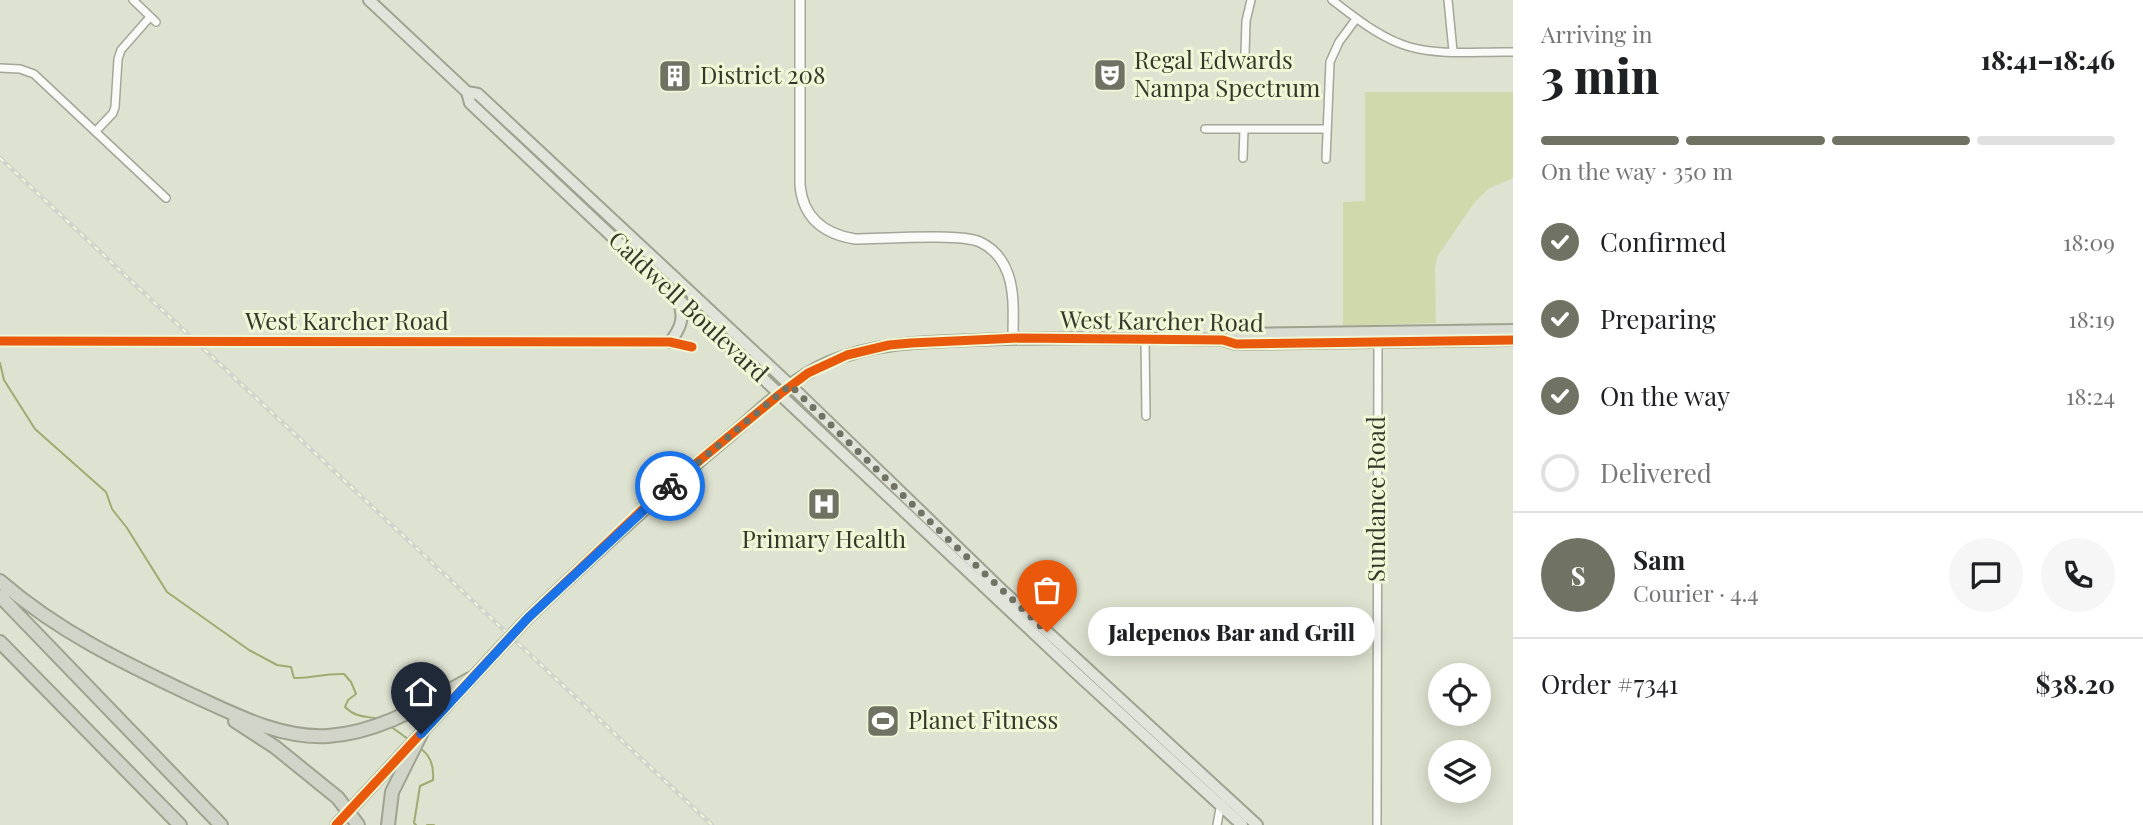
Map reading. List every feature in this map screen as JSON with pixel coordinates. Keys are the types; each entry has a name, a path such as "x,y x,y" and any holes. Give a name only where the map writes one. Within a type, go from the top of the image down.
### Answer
{"highway":[{"name":"West Karcher Road","path":"1223,340 1235,335 1252,334 1513,330"},
{"name":"West Karcher Road","path":"336,825 528,618 658,495 790,385 829,362 867,350 911,343 1013,339 1223,340 1236,344 1513,341"},
{"path":"0,581 58,626 113,658 234,720 275,747 338,798 358,825"},
{"path":"0,596 221,825"},
{"path":"0,642 180,825"},
{"path":"113,658 268,728 299,735 327,736 381,726 407,715 470,680"},
{"path":"388,825 392,792 421,734"}],"main road":[{"name":"Caldwell Boulevard","path":"369,0 467,92 470,103 779,394 947,545"},
{"name":"Caldwell Boulevard","path":"467,92 478,94 790,385 947,545"},
{"path":"670,342 681,324 683,312 675,295"},
{"path":"947,545 1223,800 1256,825"},
{"path":"1223,800 1242,825"}],"street":[{"path":"96,131 113,113 115,107 121,50 153,20 133,0"},
{"path":"800,0 800,185 801,198 806,209 820,227 843,237 958,238 978,241 990,248 1008,273 1013,295 1013,339"},
{"path":"1245,54 1246,21 1251,0"},
{"path":"1332,0 1356,19 1392,41 1412,48 1513,52"},
{"path":"1447,0 1453,51"},
{"path":"1326,159 1330,62 1339,42 1356,19"},
{"path":"0,68 20,69 34,75 166,198"},
{"path":"1205,129 1326,129"},
{"path":"1243,158 1244,129"},
{"path":"1145,340 1146,416"},
{"name":"West Karcher Road","path":"0,341 670,342 692,347"},
{"name":"Sundance Road","path":"1377,825 1378,341"},
{"path":"1217,825 1223,800"}],"green space":[{"path":"1365,92 1513,92 1513,178 1488,189 1474,203 1437,257 1436,323 1343,326 1343,202 1365,201"}],"waterway":[{"path":"0,363 4,380 35,429 106,492 112,509 167,592 249,650 277,665 291,667 294,678 344,674 356,694 348,700 345,707 357,715 380,719"},
{"path":"390,726 408,739"},
{"path":"416,825 414,823 420,786 433,780 431,763 421,749"},
{"path":"427,825 434,825"}],"railway":[{"path":"0,158 712,825"}],"cycle path":[{"path":"336,825 528,618 658,495 808,373 847,355 889,345 1020,338 1223,340 1236,344 1513,340"},
{"path":"0,341 670,342 692,347"}],"way so far":[{"path":"670,486 790,385 1047,632"}],"place":[{"name":"Regal Edwards Nampa Spectrum","path":"1110,75"},
{"name":"District 208","path":"675,76"},
{"name":"Primary Health","path":"824,504"},
{"name":"Jalepenos Bar and Grill","path":"1047,632"},
{"name":"Planet Fitness","path":"883,721"}],"route":[{"path":"421,734 528,618 670,486"}]}
